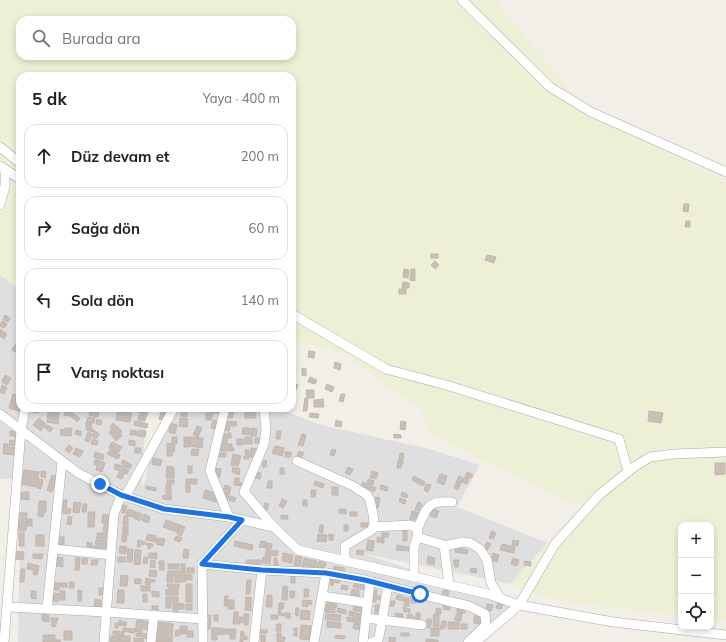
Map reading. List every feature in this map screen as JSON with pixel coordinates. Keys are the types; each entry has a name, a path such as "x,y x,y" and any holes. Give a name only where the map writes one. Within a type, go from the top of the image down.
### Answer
{"street":[{"path":"462,0 550,87 591,112 726,172"},
{"path":"0,147 16,160"},
{"path":"3,168 16,176"},
{"path":"0,205 5,186 3,168"},
{"path":"296,316 386,369 446,385 619,439 628,471"},
{"path":"4,642 23,412"},
{"path":"104,642 114,514 172,412"},
{"path":"224,412 210,471 229,517"},
{"path":"264,412 266,430 264,444 244,492 274,527 298,550 449,585 500,598 519,605 613,622 726,635"},
{"path":"0,414 78,473 123,496 164,509 229,517 274,527"},
{"path":"476,642 519,605 555,544 599,495 628,471 650,456 726,452"},
{"path":"297,461 353,486 367,495 370,500 373,514 373,527 370,532 345,546 345,561"},
{"path":"47,609 62,462"},
{"path":"414,577 414,548 417,534 427,509 431,504 438,501 452,502"},
{"path":"203,642 202,564 242,520"},
{"path":"373,527 410,525 415,527 417,534"},
{"path":"417,534 444,546 463,542 470,543 480,549 487,560 491,583 500,598"},
{"path":"444,546 449,585"},
{"path":"54,549 111,555"},
{"path":"202,564 262,570 326,573 388,586 469,606 485,614 486,625 468,642"},
{"path":"254,642 262,570"},
{"path":"314,642 326,573"},
{"path":"368,642 363,642 370,582"},
{"path":"372,642 378,640 383,620 388,586"},
{"path":"322,596 368,603"},
{"path":"8,607 203,619"},
{"path":"151,642 154,615"},
{"path":"366,618 422,625"}],"shaded area":[{"path":"0,275 16,286 16,412 146,412 142,484 144,485 152,448 172,412 287,412 321,425 429,449 480,465 457,507 548,543 510,584 362,553 517,605 485,642 18,642 22,435 15,479 0,479"}],"green space":[{"path":"0,0 495,0 587,111 726,183 726,621 714,619 714,522 678,522 678,616 559,601 510,584 583,504 571,504 428,434 421,408 387,387 342,352 296,342 296,72 16,72 16,286 0,275"}],"building":[{"path":"684,204 689,204 688,212 683,211"},
{"path":"686,221 690,221 690,227 685,227"},
{"path":"431,254 438,254 438,258 431,258"},
{"path":"487,255 496,257 494,263 485,260"},
{"path":"435,261 439,265 435,269 431,265"},
{"path":"404,269 409,270 408,278 403,277"},
{"path":"411,269 415,269 415,281 410,280"},
{"path":"403,282 409,283 409,288 402,288"},
{"path":"399,289 406,289 406,294 399,294"},
{"path":"5,315 10,318 8,322 3,320"},
{"path":"2,321 7,324 4,328 0,326"},
{"path":"0,329 7,334 4,339 0,336"},
{"path":"16,344 16,352 12,350"},
{"path":"309,351 315,352 314,358 308,357"},
{"path":"335,362 341,364 340,370 334,368"},
{"path":"302,368 306,369 306,376 302,375"},
{"path":"5,375 11,378 7,385 2,382"},
{"path":"310,377 317,380 315,384 308,382"},
{"path":"327,384 334,387 332,392 325,389"},
{"path":"2,385 7,387 4,394 0,392"},
{"path":"306,390 314,390 314,398 307,398"},
{"path":"13,394 16,395 16,410 9,408"},
{"path":"341,394 345,394 343,402 339,401"},
{"path":"305,398 308,399 307,411 303,411"},
{"path":"323,399 324,407 314,407 314,400"},
{"path":"649,411 663,413 661,423 648,421"},
{"path":"48,412 59,412 58,424 47,422"},
{"path":"65,412 70,412 69,416 64,415"},
{"path":"72,412 80,419 77,422 69,415"},
{"path":"90,412 99,412 98,417 89,415"},
{"path":"117,412 132,412 130,422 116,420"},
{"path":"138,412 146,412 148,413 146,417"},
{"path":"161,412 166,413 164,420 159,419"},
{"path":"181,412 187,413 187,417 181,416"},
{"path":"227,412 234,412 232,418 226,417"},
{"path":"245,412 256,412 255,418 245,418"},
{"path":"206,413 213,413 211,420 206,420"},
{"path":"310,413 319,414 318,418 309,417"},
{"path":"139,415 146,417 145,421 138,420"},
{"path":"88,417 95,418 94,423 87,422"},
{"path":"39,418 46,424 41,431 33,425"},
{"path":"180,418 188,419 187,427 179,426"},
{"path":"97,419 102,421 101,425 96,424"},
{"path":"213,420 217,421 215,429 211,428"},
{"path":"336,420 342,422 341,427 335,426"},
{"path":"135,421 148,424 147,428 134,425"},
{"path":"401,421 406,422 405,430 400,429"},
{"path":"86,422 92,423 91,429 94,429 94,432 86,430"},
{"path":"224,422 237,422 236,426 230,426 229,431 223,430"},
{"path":"113,423 119,428 116,432 110,427"},
{"path":"170,423 177,425 175,434 169,432"},
{"path":"47,425 53,428 50,432 45,428"},
{"path":"197,426 202,428 198,437 193,435"},
{"path":"65,428 72,428 71,436 60,435 61,429 65,430"},
{"path":"243,428 250,428 250,435 242,434"},
{"path":"252,428 257,429 256,436 251,436"},
{"path":"112,429 115,433 120,429 122,432 120,433 122,436 116,441 109,432"},
{"path":"76,430 81,431 81,436 75,434"},
{"path":"131,430 137,431 136,435 130,435"},
{"path":"139,430 146,431 145,437 137,436 137,432 139,432"},
{"path":"10,431 18,432 17,436 10,436"},
{"path":"95,431 99,434 96,439 92,436"},
{"path":"277,431 281,431 280,439 276,439"},
{"path":"88,432 92,434 89,442 85,441"},
{"path":"231,433 231,438 227,438 227,443 221,443 221,434"},
{"path":"302,434 306,435 303,446 298,445"},
{"path":"394,434 401,435 401,438 394,438"},
{"path":"15,437 19,437 19,446 9,445 10,440 15,441"},
{"path":"172,437 177,437 177,443 172,443"},
{"path":"184,437 189,437 189,447 184,447"},
{"path":"190,437 203,438 202,448 189,446"},
{"path":"245,437 252,437 252,444 245,444"},
{"path":"255,438 260,438 260,443 255,443"},
{"path":"92,439 98,441 97,445 91,444"},
{"path":"237,439 244,439 243,445 237,445"},
{"path":"129,440 135,441 135,446 129,445"},
{"path":"112,442 122,447 118,453 109,448"},
{"path":"167,443 175,444 172,456 167,456"},
{"path":"4,444 8,444 8,447 19,448 18,455 3,454"},
{"path":"219,444 232,444 234,451 219,451"},
{"path":"69,445 73,448 69,453 65,450"},
{"path":"275,446 284,448 282,456 272,453"},
{"path":"76,448 83,451 80,457 73,454"},
{"path":"135,448 141,448 141,453 135,453"},
{"path":"251,448 258,449 257,457 250,457"},
{"path":"192,449 199,449 198,456 191,455"},
{"path":"332,449 336,450 334,456 330,455"},
{"path":"110,450 120,455 118,459 107,454"},
{"path":"245,450 249,450 249,459 244,459 244,456 246,456"},
{"path":"299,451 304,453 300,460 296,458"},
{"path":"95,452 104,455 103,460 94,457"},
{"path":"285,452 291,452 291,457 285,457"},
{"path":"219,453 226,453 226,457 218,457"},
{"path":"400,453 404,454 403,460 399,459"},
{"path":"233,454 241,456 238,466 231,465"},
{"path":"153,458 162,460 160,466 152,464"},
{"path":"95,459 105,463 102,472 96,470 97,465 94,464"},
{"path":"123,460 132,465 130,469 121,463"},
{"path":"266,460 267,466 263,468 262,462"},
{"path":"398,460 403,461 401,468 397,468"},
{"path":"715,463 725,463 725,474 715,475"},
{"path":"115,464 127,467 126,470 129,470 127,474 124,473 122,479 117,477 120,471 114,469"},
{"path":"167,466 174,467 174,478 166,478"},
{"path":"188,466 192,466 192,473 188,473"},
{"path":"233,467 240,469 239,475 232,472"},
{"path":"348,467 353,469 350,475 345,473"},
{"path":"215,468 221,469 220,477 213,477"},
{"path":"280,468 284,468 284,474 280,474"},
{"path":"24,470 39,472 36,487 22,484"},
{"path":"41,471 46,472 45,478 41,477"},
{"path":"372,471 378,473 376,479 370,478"},
{"path":"255,472 261,473 260,479 255,478"},
{"path":"467,472 473,475 471,478 465,476"},
{"path":"440,474 447,476 444,485 437,482"},
{"path":"52,475 57,477 52,492 47,490"},
{"path":"414,476 425,482 423,486 412,480"},
{"path":"459,476 463,478 458,490 454,488"},
{"path":"465,477 469,479 467,484 462,482"},
{"path":"235,478 239,478 239,482 243,483 243,486 234,485"},
{"path":"39,479 43,480 41,489 37,488"},
{"path":"186,479 197,479 197,484 186,484"},
{"path":"368,479 374,481 373,485 367,483"},
{"path":"167,480 174,480 174,484 167,484"},
{"path":"268,481 272,481 272,488 267,488"},
{"path":"315,481 324,484 323,488 314,485"},
{"path":"363,482 376,488 374,492 361,485"},
{"path":"426,484 431,485 428,492 424,490"},
{"path":"166,485 171,485 171,494 166,494"},
{"path":"186,485 190,486 190,492 186,492"},
{"path":"225,485 231,487 226,505 203,498 205,490 222,495"},
{"path":"381,485 388,487 387,491 380,489"},
{"path":"146,486 156,488 156,491 146,489"},
{"path":"332,487 338,487 338,495 332,495"},
{"path":"311,490 316,490 315,497 311,497"},
{"path":"22,492 29,492 29,500 21,499"},
{"path":"402,492 408,495 407,498 401,496"},
{"path":"163,495 172,496 171,500 163,499"},
{"path":"230,496 236,498 234,502 229,500"},
{"path":"376,497 380,498 378,508 374,508"},
{"path":"400,498 406,500 405,504 399,502"},
{"path":"282,499 287,501 283,508 279,506"},
{"path":"61,500 67,500 66,508 61,507"},
{"path":"303,500 307,500 307,506 303,506"},
{"path":"39,501 46,501 46,512 44,512 43,517 38,516"},
{"path":"74,502 81,503 79,513 73,512"},
{"path":"418,502 422,504 419,511 415,510"},
{"path":"265,503 269,504 267,510 263,509"},
{"path":"83,504 87,504 86,512 82,512"},
{"path":"123,505 127,506 125,513 122,513"},
{"path":"63,508 71,509 70,514 63,513"},
{"path":"128,509 135,511 133,517 126,515"},
{"path":"339,509 346,509 346,514 339,513"},
{"path":"433,509 439,511 436,518 430,516"},
{"path":"412,511 419,513 418,515 414,514 417,516 412,523 409,522"},
{"path":"88,512 95,512 94,527 88,527"},
{"path":"136,512 142,514 140,521 134,518"},
{"path":"350,512 357,512 357,516 350,516"},
{"path":"18,513 27,513 26,531 17,531"},
{"path":"103,514 109,515 108,524 102,523"},
{"path":"144,514 150,517 148,523 142,520"},
{"path":"281,515 288,516 288,519 281,519"},
{"path":"68,516 72,517 71,525 67,524"},
{"path":"124,516 128,516 128,525 123,524"},
{"path":"27,519 32,519 32,526 27,526"},
{"path":"166,520 180,525 177,532 163,527"},
{"path":"361,523 368,523 368,527 361,527"},
{"path":"104,525 109,526 108,532 103,531"},
{"path":"180,525 185,527 181,536 177,534"},
{"path":"320,525 323,525 323,533 319,532"},
{"path":"344,525 348,525 348,531 344,531"},
{"path":"123,526 128,526 128,534 123,534"},
{"path":"403,531 407,531 407,541 403,541"},
{"path":"492,531 496,533 493,539 489,538"},
{"path":"19,533 24,533 24,546 19,546"},
{"path":"97,533 107,533 106,539 97,539"},
{"path":"382,533 389,533 388,537 382,537"},
{"path":"148,534 156,536 155,542 146,540"},
{"path":"318,534 327,535 326,542 317,541"},
{"path":"329,534 334,535 333,540 329,540"},
{"path":"36,535 44,535 44,546 36,546"},
{"path":"122,535 127,535 126,542 122,542"},
{"path":"176,536 182,538 180,542 174,540"},
{"path":"59,537 64,537 64,545 58,545"},
{"path":"377,537 384,538 384,543 377,542"},
{"path":"157,538 165,539 163,546 156,544"},
{"path":"96,540 109,541 108,550 95,548"},
{"path":"138,540 145,542 144,545 141,544 140,547 137,547"},
{"path":"368,540 374,541 373,551 366,550"},
{"path":"513,540 519,541 518,546 512,545"},
{"path":"235,541 253,545 252,550 234,546"},
{"path":"261,541 266,542 265,548 259,547"},
{"path":"87,542 92,543 91,546 94,546 94,549 87,547"},
{"path":"487,542 491,544 487,550 484,548"},
{"path":"146,543 153,544 153,546 148,549 148,545 146,545"},
{"path":"267,543 272,544 271,549 266,549"},
{"path":"502,544 515,547 514,553 500,550"},
{"path":"397,545 409,547 409,551 396,550"},
{"path":"120,546 127,547 126,554 119,553"},
{"path":"456,547 468,550 467,554 455,552"},
{"path":"128,549 133,549 132,562 127,562"},
{"path":"184,549 189,550 188,558 183,558"},
{"path":"135,550 141,550 140,565 134,564"},
{"path":"266,550 278,551 277,556 271,555 270,564 263,563 262,561 263,557 265,558"},
{"path":"357,550 364,551 363,555 356,554"},
{"path":"15,551 24,552 23,560 14,559"},
{"path":"149,553 157,553 157,559 149,558"},
{"path":"283,553 293,555 292,563 282,561"},
{"path":"493,553 499,555 497,562 491,560"},
{"path":"33,554 43,554 42,559 33,558"},
{"path":"296,556 302,557 300,566 294,565"},
{"path":"428,556 435,558 434,565 427,563"},
{"path":"57,557 63,558 63,567 56,566"},
{"path":"118,557 125,557 125,562 118,562"},
{"path":"144,557 148,557 147,564 143,563"},
{"path":"76,558 80,558 79,570 75,570"},
{"path":"82,558 88,559 87,564 82,564"},
{"path":"274,558 277,558 278,566 274,566"},
{"path":"304,558 317,561 315,570 302,567"},
{"path":"513,558 519,560 517,566 511,564"},
{"path":"92,560 98,560 97,565 91,565"},
{"path":"151,560 155,561 155,568 150,567"},
{"path":"246,560 261,560 261,567 246,566"},
{"path":"453,560 459,560 458,567 455,567"},
{"path":"159,561 164,561 164,570 159,570"},
{"path":"319,561 326,563 324,570 317,568"},
{"path":"525,561 531,562 531,566 524,565"},
{"path":"28,563 39,566 37,575 33,574 34,570 27,569"},
{"path":"168,564 179,564 179,569 168,569"},
{"path":"181,564 185,564 185,570 181,570"},
{"path":"334,566 345,568 344,572 337,570 336,572 333,571"},
{"path":"187,568 194,568 194,573 187,573"},
{"path":"471,568 477,569 476,573 470,572"},
{"path":"21,569 25,569 24,582 20,582"},
{"path":"150,570 157,571 156,577 149,576"},
{"path":"168,571 174,571 174,576 167,576"},
{"path":"175,571 185,571 186,576 175,576"},
{"path":"121,575 128,576 127,586 120,586"},
{"path":"186,575 192,575 192,580 186,580"},
{"path":"291,575 295,575 295,583 291,583"},
{"path":"167,577 173,577 173,582 167,582"},
{"path":"175,577 185,577 185,582 175,582"},
{"path":"331,577 340,578 339,583 333,582 333,586 330,585"},
{"path":"146,578 155,580 155,582 150,582 150,585 145,584"},
{"path":"135,579 141,579 141,584 134,583"},
{"path":"247,580 251,580 250,594 246,594"},
{"path":"70,582 74,582 74,588 69,588"},
{"path":"355,582 366,584 365,590 353,587"},
{"path":"54,583 59,583 59,590 54,590"},
{"path":"60,583 67,583 67,587 60,587"},
{"path":"167,584 172,584 172,590 169,590"},
{"path":"173,584 179,584 179,589 173,588"},
{"path":"186,584 192,584 192,602 186,602"},
{"path":"342,585 348,586 347,590 341,589"},
{"path":"141,586 150,586 150,591 141,591"},
{"path":"283,586 288,587 287,600 282,600"},
{"path":"99,588 104,588 103,595 99,595"},
{"path":"304,589 309,589 308,597 304,597"},
{"path":"352,589 359,590 359,597 351,596"},
{"path":"78,590 82,591 81,601 78,601"},
{"path":"118,590 124,590 124,603 117,603"},
{"path":"166,590 178,590 178,595 166,595"},
{"path":"373,590 377,590 376,596 380,596 380,599 376,599 376,602 372,602"},
{"path":"443,590 449,591 447,599 442,598"},
{"path":"31,591 36,591 36,599 31,598"},
{"path":"60,591 65,591 65,600 60,600"},
{"path":"152,591 159,592 159,597 152,596"},
{"path":"290,591 295,591 294,598 290,598"},
{"path":"54,593 59,594 58,602 53,601"},
{"path":"143,594 147,594 147,602 143,602"},
{"path":"267,595 272,595 272,607 266,607"},
{"path":"397,595 404,597 403,601 396,599"},
{"path":"225,596 228,596 227,606 224,606"},
{"path":"411,596 417,597 416,603 411,603"},
{"path":"166,597 178,597 178,602 166,602"},
{"path":"246,597 251,597 251,611 245,610"},
{"path":"405,598 409,598 409,606 404,606"},
{"path":"95,599 101,600 101,607 94,607"},
{"path":"228,600 234,600 234,609 228,609"},
{"path":"303,600 312,601 311,605 308,603 308,607 302,606"},
{"path":"328,600 337,602 336,608 326,606"},
{"path":"390,601 395,601 394,606 389,606"},
{"path":"498,602 503,603 501,609 496,608"},
{"path":"166,603 171,603 171,608 166,608"},
{"path":"173,603 184,604 184,609 178,609 178,612 173,611"},
{"path":"279,603 284,603 283,609 281,609 280,613 284,613 284,616 279,615 278,613"},
{"path":"186,604 192,604 192,610 186,610"},
{"path":"487,604 493,605 491,611 486,610"},
{"path":"375,605 383,605 383,609 379,609 379,615 375,615"},
{"path":"443,605 450,606 450,610 443,609"},
{"path":"152,606 158,606 158,610 152,610"},
{"path":"354,606 363,608 362,612 353,610"},
{"path":"326,607 335,609 335,613 325,612"},
{"path":"403,607 410,609 410,613 404,612"},
{"path":"296,608 299,608 298,616 295,615"},
{"path":"338,608 346,610 346,614 337,612"},
{"path":"436,608 441,609 441,614 436,613"},
{"path":"457,609 465,609 465,613 457,612"},
{"path":"301,610 310,611 309,620 300,619"},
{"path":"349,611 361,614 360,618 349,615"},
{"path":"234,612 238,612 238,617 243,617 243,622 240,622 240,624 233,624"},
{"path":"285,613 290,613 291,618 286,618"},
{"path":"395,613 403,614 402,618 395,617"},
{"path":"416,613 420,613 420,620 416,620"},
{"path":"456,613 462,613 461,621 455,620 455,617 459,618 459,616 456,616"},
{"path":"42,614 49,615 49,622 42,621"},
{"path":"244,614 249,614 248,625 244,625"},
{"path":"326,614 341,615 340,621 325,619"},
{"path":"408,614 413,615 415,620 407,619"},
{"path":"434,614 439,614 439,627 433,626"},
{"path":"207,615 211,615 210,629 206,629"},
{"path":"214,615 218,615 218,621 214,621"},
{"path":"271,615 278,615 278,619 271,619"},
{"path":"474,616 482,616 482,624 474,623"},
{"path":"347,617 353,617 353,622 347,621"},
{"path":"51,618 58,618 55,627 52,626"},
{"path":"354,618 361,619 360,624 354,623"},
{"path":"427,619 432,619 430,628 426,627"},
{"path":"119,620 121,620 121,622 126,622 126,626 118,625 118,628 115,628 115,623 119,623"},
{"path":"137,620 150,622 148,630 140,628 139,629 142,630 142,633 135,631"},
{"path":"327,621 341,623 341,628 327,627"},
{"path":"442,621 446,621 446,627 444,627 444,629 440,629"},
{"path":"158,622 173,624 172,642 156,642"},
{"path":"448,622 459,622 459,629 448,629"},
{"path":"277,624 281,624 281,631 276,631"},
{"path":"354,624 360,625 359,630 353,628"},
{"path":"461,624 467,624 467,629 461,629"},
{"path":"301,625 311,626 310,640 300,639"},
{"path":"180,626 187,626 187,630 180,630"},
{"path":"123,628 135,629 134,633 123,631"},
{"path":"212,628 223,628 223,635 217,634 217,640 212,640"},
{"path":"294,628 297,628 297,636 294,636"},
{"path":"431,628 439,628 439,636 431,636"},
{"path":"224,629 236,629 235,639 230,639 230,634 224,634"},
{"path":"176,630 186,631 186,634 175,636"},
{"path":"258,630 267,630 267,633 258,633"},
{"path":"64,631 72,631 72,640 64,640"},
{"path":"113,631 124,632 124,636 113,634"},
{"path":"187,631 193,631 193,637 187,637"},
{"path":"241,631 244,632 244,636 247,636 247,640 243,639 243,642 240,642"},
{"path":"136,633 147,634 147,638 136,636"},
{"path":"277,633 281,633 281,637 285,637 285,641 277,642"},
{"path":"401,633 409,633 409,636 401,636"},
{"path":"43,635 55,635 55,640 61,640 60,642 43,642"},
{"path":"261,635 265,635 265,642 261,642"},
{"path":"336,635 345,636 344,639 335,638"},
{"path":"111,636 119,636 118,642 110,642"},
{"path":"120,636 130,636 130,642 119,642"},
{"path":"389,637 396,638 395,642 389,642"},
{"path":"134,638 144,639 143,642 134,642"},
{"path":"426,639 438,640 438,642 426,642"}],"route":[{"path":"100,484 121,495 164,509 242,520 202,564 262,570 326,573 365,580 420,594"}]}
